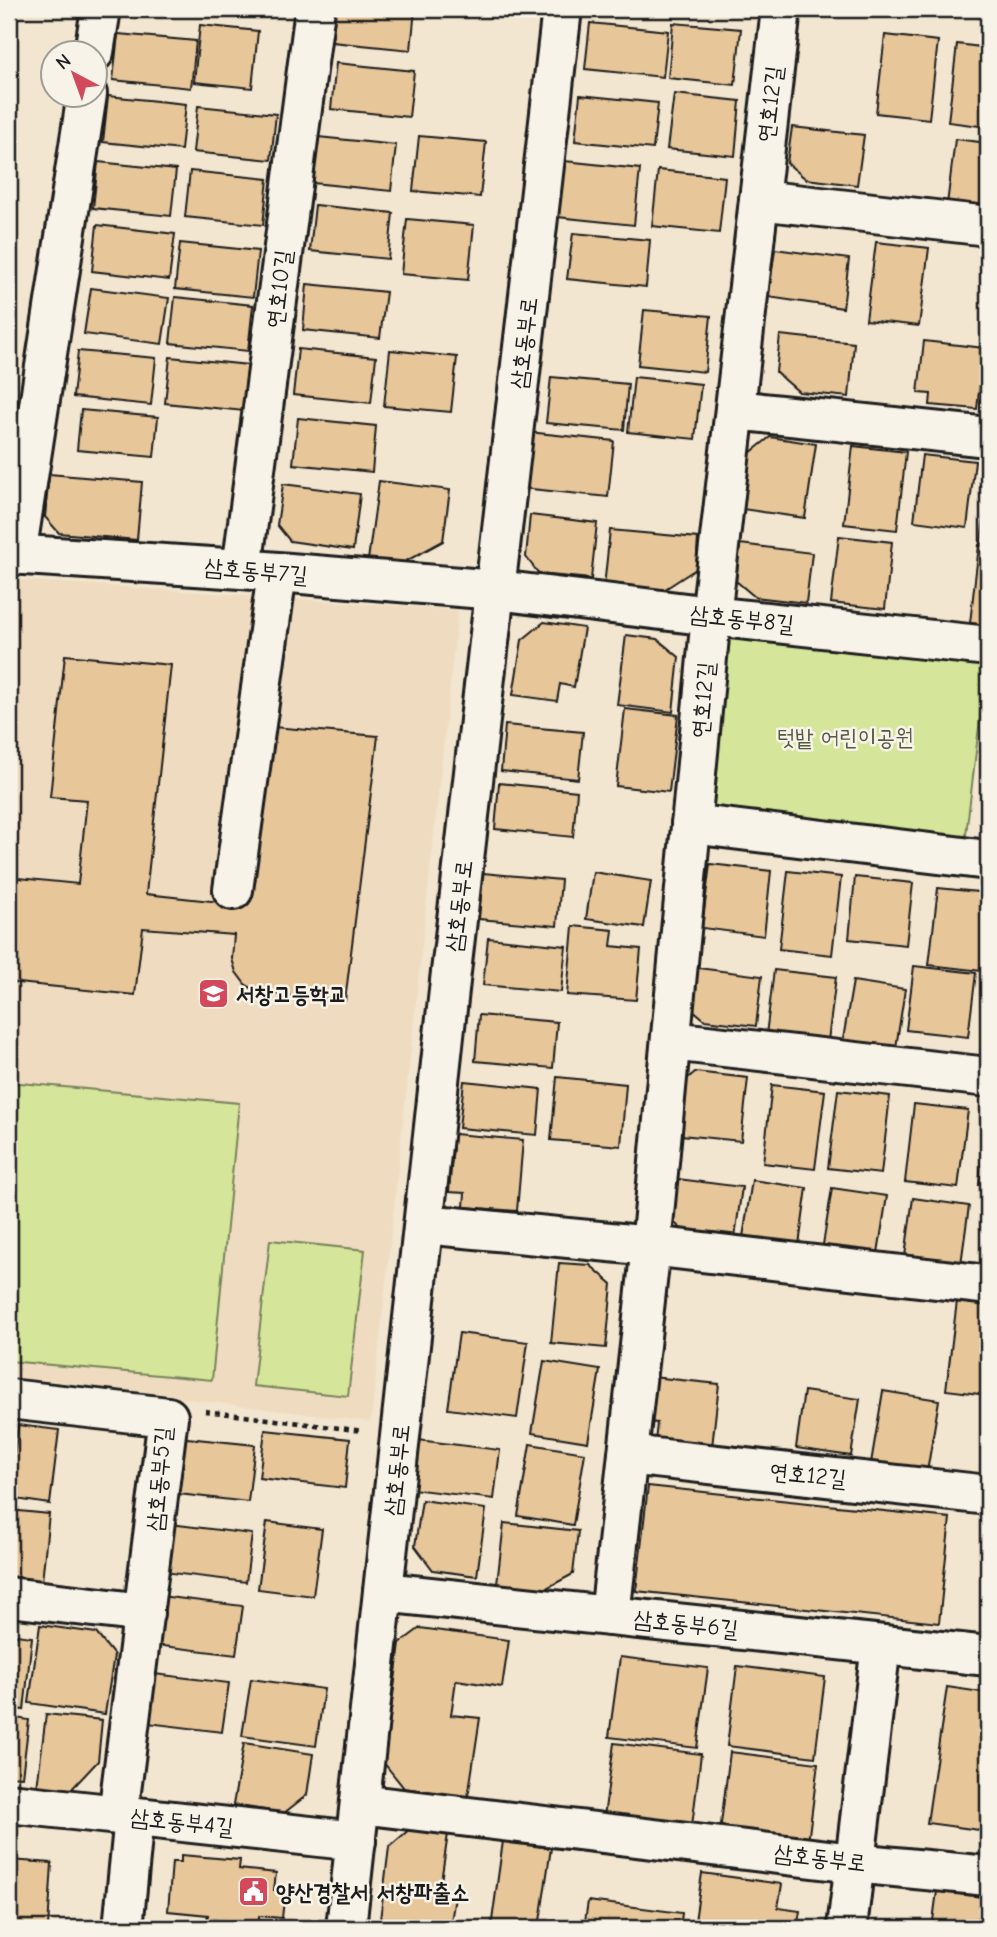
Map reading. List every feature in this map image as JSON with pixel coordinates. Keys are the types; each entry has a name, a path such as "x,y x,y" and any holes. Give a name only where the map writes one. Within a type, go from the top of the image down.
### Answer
{"street":[{"path":"96,38 101,9"},
{"name":"연호10길","path":"233,890 260,571 315,9"},
{"name":"삼호동부로","path":"346,1928 562,9"},
{"name":"연호12길","path":"610,1616 651,1246 711,616 781,9"},
{"name":"삼호동부7길","path":"85,108 12,554 496,590"},
{"path":"759,200 988,226"},
{"path":"735,410 988,437"},
{"name":"삼호동부8길","path":"496,590 988,646"},
{"path":"691,824 988,860"},
{"path":"671,1041 988,1077"},
{"path":"424,1224 651,1246 988,1285"},
{"name":"삼호동부5길","path":"9,1399 168,1418 144,1613 126,1816 123,1928"},
{"name":"연호12길","path":"628,1455 988,1495"},
{"name":"삼호동부6길","path":"383,1592 988,1656"},
{"path":"9,1597 144,1613"},
{"path":"847,1928 881,1645"},
{"name":"삼호동부4길","path":"9,1803 126,1816 358,1822"},
{"name":"삼호동부로","path":"358,1822 988,1876"}],"path":[{"path":"168,1418 183,1408 400,1436"}],"shaded area":[{"name":"서창고등학교","path":"9,579 458,610 371,1422 9,1377"}],"green space":[{"name":"텃밭 어린이공원","path":"725,630 987,660 965,843 703,813"},
{"path":"9,1082 239,1103 212,1380 9,1361"},
{"path":"270,1240 365,1250 348,1396 253,1386"}],"building":[{"path":"336,9 415,9 411,50 332,42"},
{"path":"590,23 668,31 663,77 585,69"},
{"path":"673,23 741,29 735,85 668,78"},
{"path":"200,25 258,31 252,88 194,82"},
{"path":"118,34 196,41 191,88 113,80"},
{"path":"885,35 938,41 929,119 876,113"},
{"path":"957,44 988,48 988,127 948,122"},
{"path":"336,63 414,71 409,117 331,109"},
{"path":"674,94 740,101 735,156 667,149"},
{"path":"580,95 658,103 653,149 575,141"},
{"path":"108,96 186,104 181,150 103,142"},
{"path":"198,106 276,114 271,160 193,152"},
{"path":"792,127 864,135 857,185 806,179 787,163"},
{"path":"419,136 486,142 480,197 413,191"},
{"path":"318,137 396,145 391,191 313,183"},
{"path":"955,139 988,143 988,210 947,205"},
{"path":"555,160 640,169 634,225 548,216"},
{"path":"98,162 176,170 171,216 93,208"},
{"path":"658,170 725,177 719,233 652,226"},
{"path":"190,171 268,179 263,225 185,217"},
{"path":"315,205 393,213 388,259 310,251"},
{"path":"407,219 474,225 468,280 401,274"},
{"path":"97,225 175,234 169,280 92,271"},
{"path":"573,233 650,240 646,287 567,279"},
{"path":"876,242 929,248 919,326 866,320"},
{"path":"180,243 258,251 253,297 175,289"},
{"path":"775,249 849,259 843,308 768,297"},
{"path":"307,284 386,292 380,338 303,330"},
{"path":"91,288 169,298 162,344 84,334"},
{"path":"175,297 253,305 248,351 170,343"},
{"path":"644,310 711,316 705,372 638,365"},
{"path":"780,335 854,343 849,397 799,392 776,372"},
{"path":"924,341 984,348 977,409 930,405 931,394 918,393"},
{"path":"298,349 376,357 371,403 293,395"},
{"path":"390,350 457,357 451,412 384,406"},
{"path":"78,351 156,358 151,405 73,397"},
{"path":"170,357 248,365 244,411 165,403"},
{"path":"551,377 628,384 624,430 546,423"},
{"path":"634,377 701,384 695,439 628,432"},
{"path":"81,410 158,417 154,457 77,450"},
{"path":"298,418 376,426 372,472 293,464"},
{"path":"528,432 614,441 608,497 522,488"},
{"path":"770,437 816,444 805,518 742,509 750,453"},
{"path":"853,446 906,452 897,530 844,524"},
{"path":"922,455 975,461 967,528 914,521"},
{"path":"49,474 142,482 137,540 59,533 45,517"},
{"path":"988,478 988,544 981,543"},
{"path":"379,481 450,490 443,541 399,565 368,560"},
{"path":"283,484 360,494 353,550 290,541 277,525"},
{"path":"530,515 597,523 591,579 539,574 526,557"},
{"path":"610,530 698,538 696,569 659,593 604,587"},
{"path":"839,536 892,542 885,609 831,603"},
{"path":"740,544 812,553 806,603 755,597 736,581"},
{"path":"979,545 988,546 988,625 970,623"},
{"path":"544,622 584,628 574,687 560,684 557,701 513,695 522,640"},
{"path":"626,635 657,639 679,657 673,712 617,705"},
{"path":"65,655 171,665 146,894 239,904 262,726 378,736 345,1001 260,993 245,984 236,972 232,959 234,935 143,928 135,995 9,982 9,877 78,884 87,800 50,797"},
{"path":"625,709 678,715 669,792 616,786"},
{"path":"505,725 583,732 578,779 501,771"},
{"path":"499,783 577,791 573,837 495,829"},
{"path":"710,864 771,871 764,936 702,928"},
{"path":"788,871 841,877 832,955 779,949"},
{"path":"593,872 651,881 644,927 586,919"},
{"path":"483,873 561,880 557,926 479,919"},
{"path":"855,877 913,883 906,945 849,939"},
{"path":"938,888 988,893 982,971 929,965"},
{"path":"573,926 613,930 611,946 641,949 636,1000 567,995"},
{"path":"488,938 566,946 561,992 483,985"},
{"path":"914,966 976,973 968,1037 906,1030"},
{"path":"690,967 762,976 756,1026 705,1020 686,1004"},
{"path":"774,970 836,977 828,1041 766,1035"},
{"path":"853,981 905,989 895,1054 842,1045"},
{"path":"479,1015 557,1022 553,1068 475,1061"},
{"path":"695,1072 748,1078 741,1141 671,1134 675,1089"},
{"path":"557,1077 626,1084 621,1146 551,1140"},
{"path":"464,1081 541,1089 537,1135 459,1128"},
{"path":"772,1085 825,1091 815,1169 763,1163"},
{"path":"838,1090 890,1096 881,1174 828,1168"},
{"path":"914,1104 968,1110 958,1188 905,1182"},
{"path":"988,1107 988,1186 979,1185"},
{"path":"454,1134 523,1140 517,1211 464,1207 465,1193 449,1192"},
{"path":"670,1178 742,1187 735,1237 684,1231 665,1215"},
{"path":"752,1180 807,1188 799,1245 743,1237"},
{"path":"832,1188 887,1196 878,1253 823,1245"},
{"path":"913,1198 969,1206 961,1264 905,1256"},
{"path":"559,1263 590,1265 612,1284 606,1348 551,1343"},
{"path":"957,1301 988,1304 988,1395 946,1390"},
{"path":"459,1333 528,1342 517,1418 448,1409"},
{"path":"544,1361 600,1370 588,1442 532,1433"},
{"path":"642,1376 719,1384 712,1447 655,1442 657,1423 637,1421"},
{"path":"804,1391 860,1399 851,1456 796,1448"},
{"path":"883,1391 939,1400 927,1472 871,1463"},
{"path":"18,1425 59,1430 50,1504 9,1498"},
{"path":"265,1430 350,1439 345,1488 259,1478"},
{"path":"177,1437 255,1445 248,1502 170,1493"},
{"path":"418,1440 500,1450 494,1499 411,1489"},
{"path":"530,1444 585,1453 573,1525 518,1516"},
{"path":"648,1486 950,1518 939,1623 636,1591"},
{"path":"422,1500 486,1509 477,1576 433,1570 415,1546"},
{"path":"9,1510 49,1514 42,1582 9,1579"},
{"path":"267,1522 322,1529 313,1596 258,1589"},
{"path":"504,1523 578,1531 573,1574 543,1590 497,1584"},
{"path":"170,1524 252,1534 246,1582 163,1572"},
{"path":"160,1596 243,1606 236,1655 154,1645"},
{"path":"40,1625 96,1633 114,1655 105,1714 29,1703"},
{"path":"420,1628 509,1640 502,1687 456,1680 451,1715 480,1718 468,1797 404,1788 384,1763 400,1643"},
{"path":"9,1634 32,1637 24,1710 9,1708"},
{"path":"620,1657 708,1668 697,1748 609,1737"},
{"path":"737,1666 825,1677 815,1757 727,1746"},
{"path":"146,1673 229,1683 222,1732 139,1722"},
{"path":"251,1679 324,1689 316,1746 242,1736"},
{"path":"947,1687 988,1693 987,1831 927,1823"},
{"path":"46,1714 102,1720 98,1761 69,1792 37,1788"},
{"path":"9,1717 29,1720 22,1777 9,1776"},
{"path":"244,1743 313,1754 307,1795 284,1813 233,1805"},
{"path":"614,1743 701,1754 691,1834 603,1824"},
{"path":"730,1752 818,1763 808,1843 720,1832"},
{"path":"411,1828 448,1834 439,1895 455,1897 450,1928 379,1928 389,1847"},
{"path":"503,1841 551,1848 539,1928 491,1928"},
{"path":"181,1855 240,1860 239,1869 276,1873 274,1890 285,1891 282,1918 259,1916 259,1923 241,1922 240,1928 226,1928 227,1921 207,1919 208,1915 168,1911 172,1862 181,1862"},
{"path":"9,1860 52,1863 48,1928 9,1928"},
{"path":"702,1873 782,1884 778,1908 800,1911 797,1928 694,1928"},
{"path":"937,1891 982,1897 977,1928 932,1928"},
{"path":"588,1901 682,1913 680,1928 584,1928"},
{"path":"986,1905 988,1928 983,1928"}],"place":[{"name":"서창고등학교","path":"213,994"},
{"name":"양산경찰서 서창파출소","path":"253,1892"}]}
